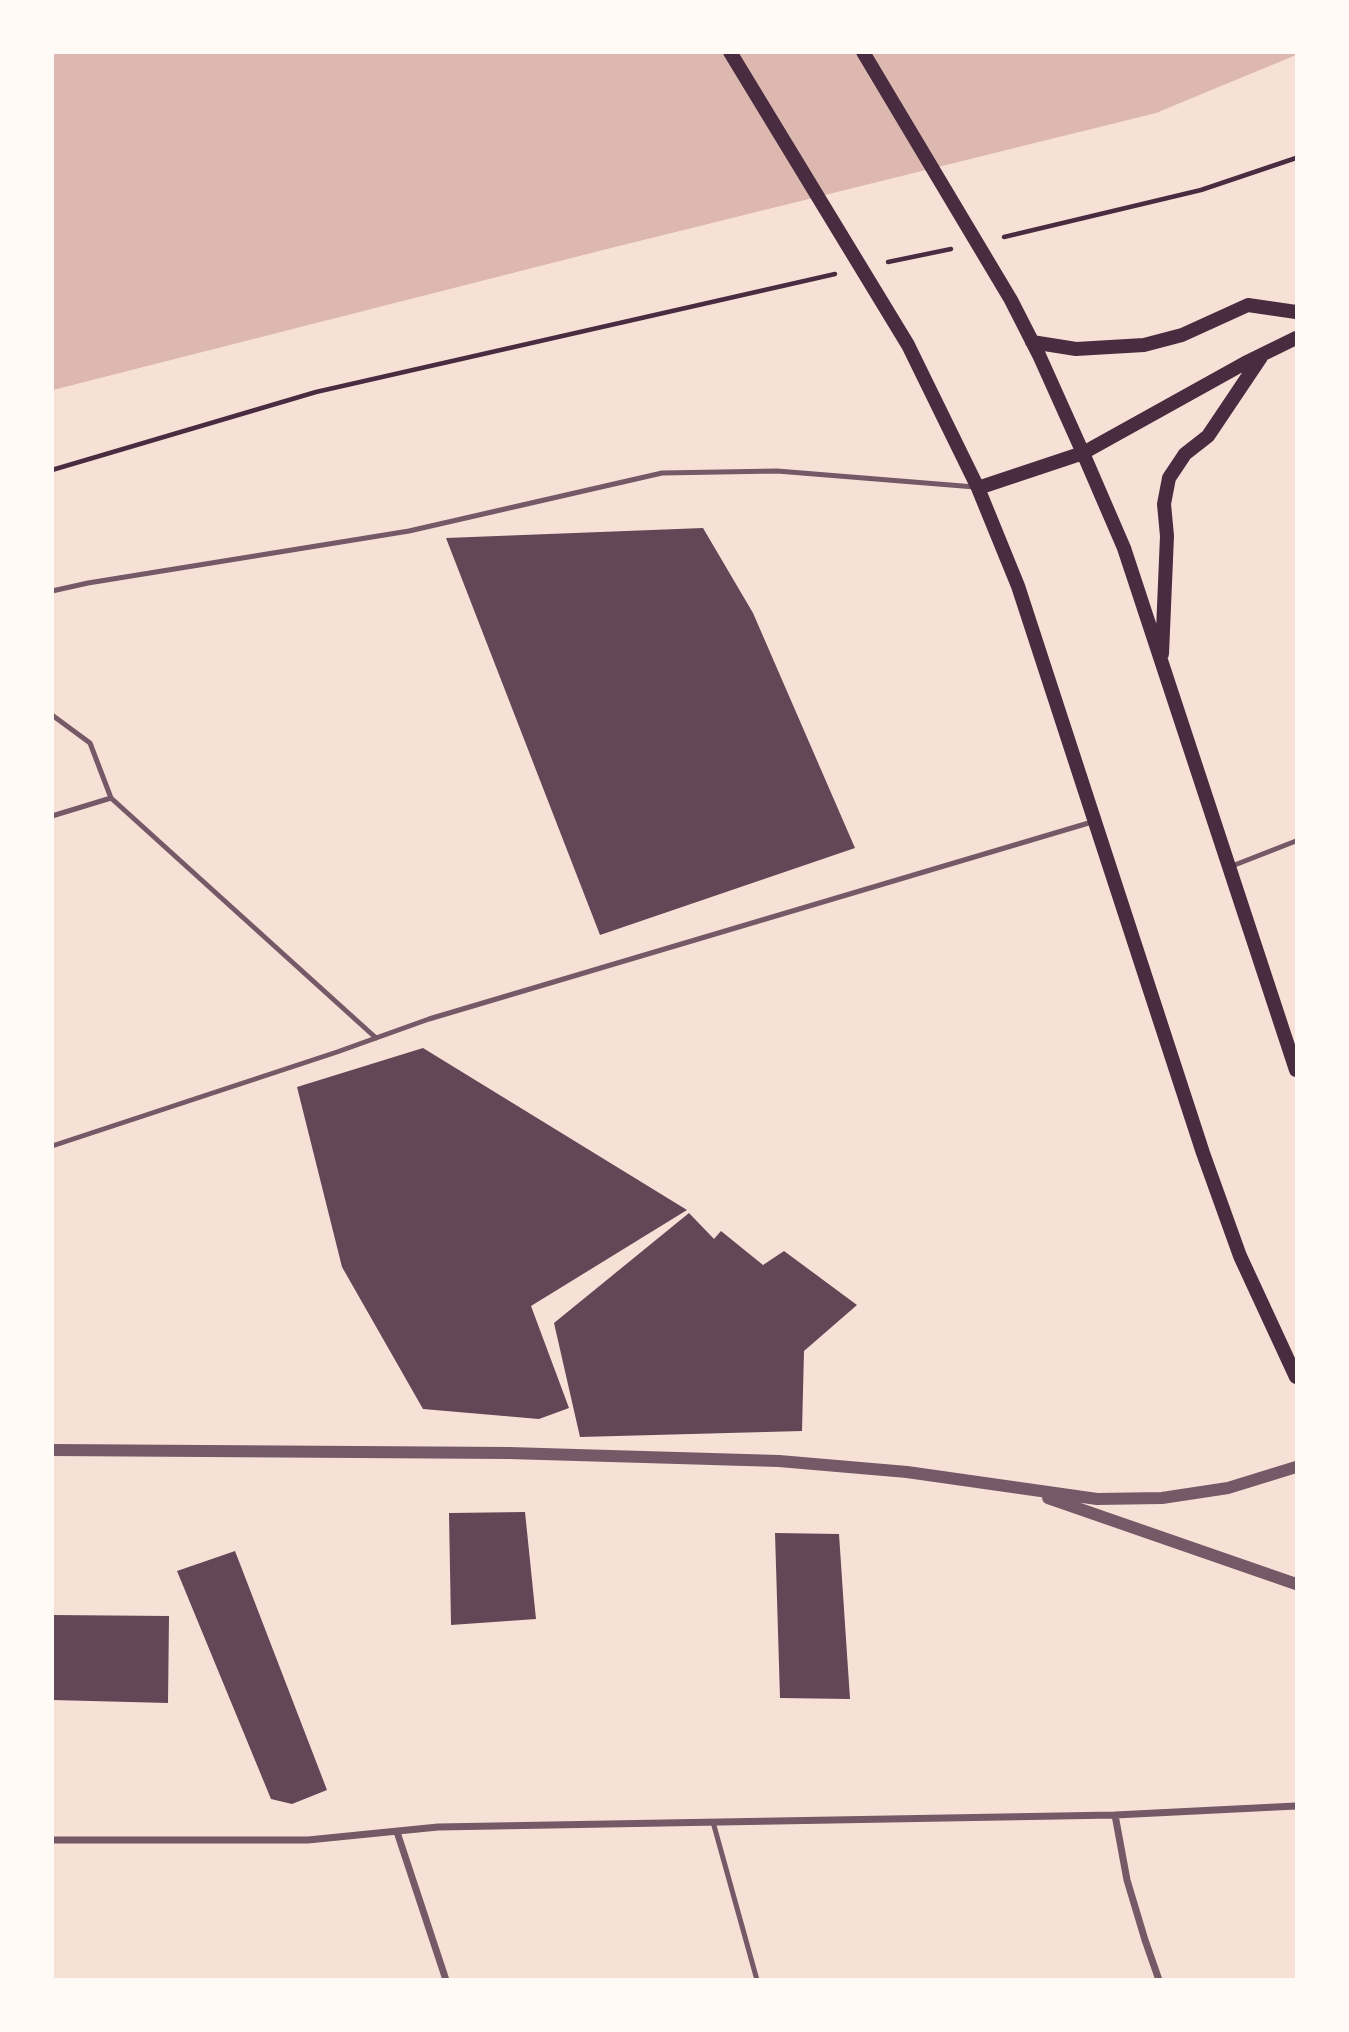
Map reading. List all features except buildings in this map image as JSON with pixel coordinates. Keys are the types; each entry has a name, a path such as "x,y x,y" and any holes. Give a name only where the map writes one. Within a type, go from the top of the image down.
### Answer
{"main road":[{"path":"730,52 908,345 978,488 1018,586 1203,1153 1240,1255 1297,1377"},
{"path":"863,52 1011,300 1036,349 1124,548 1297,1070"},
{"path":"1036,349 1144,345 1182,335 1248,305 1297,312"},
{"path":"978,488 1083,453 1297,338"},
{"path":"1162,662 1167,536 1164,504 1169,478 1185,454 1208,436 1263,355"}],"street":[{"path":"52,1450 509,1453 779,1461 907,1472 1097,1499 1162,1498 1228,1488 1297,1467"},
{"path":"1274,1474 1297,1460"},
{"path":"1025,1489 1297,1584"},
{"path":"52,1840 309,1840 438,1827 1115,1815 1297,1806"},
{"path":"1115,1815 1127,1880 1144,1940 1159,1979"},
{"path":"397,1832 446,1979"}],"lane":[{"path":"52,591 102,580 409,531 662,473 777,471 978,488"},
{"path":"52,715 90,743 111,797 376,1038"},
{"path":"52,816 111,797"},
{"path":"52,1146 429,1019 1096,821"},
{"path":"1229,867 1297,841"},
{"path":"713,1822 757,1979"}],"path":[{"path":"999,238 1201,190 1297,158"},
{"path":"877,265 958,247"},
{"path":"52,470 316,392 837,274"}],"shaded area":[{"path":"53,53 1296,55 1156,113 53,390"}]}
